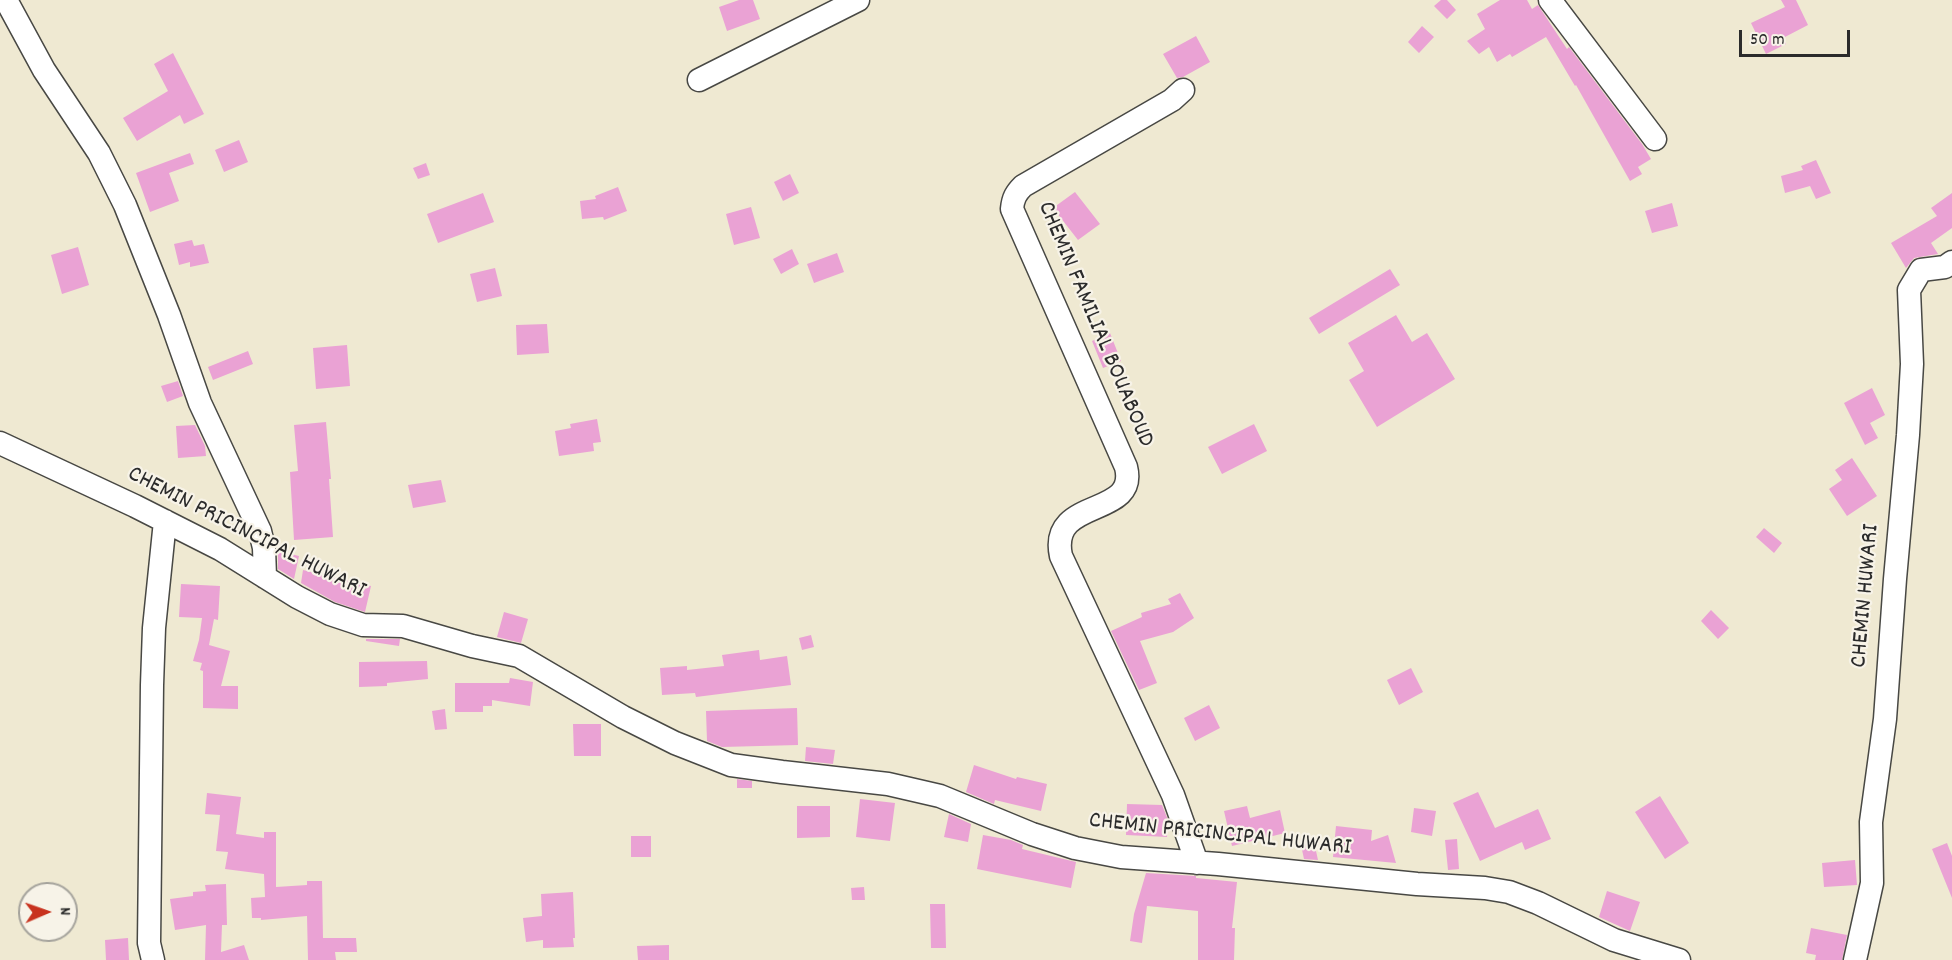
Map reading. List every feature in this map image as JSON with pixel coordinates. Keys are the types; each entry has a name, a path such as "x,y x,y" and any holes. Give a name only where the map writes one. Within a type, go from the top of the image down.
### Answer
{"street":[{"path":"6,0 44,70 99,153 125,205 169,315 200,404 260,531 264,548 265,577"},
{"path":"699,80 858,0"},
{"path":"1550,0 1655,139"},
{"name":"CHEMIN FAMILIAL BOUABOUD","path":"1183,90 1172,100 1023,186 1017,192 1012,208 1128,476 1121,494 1073,518 1065,525 1060,535 1061,555 1173,795 1197,863"},
{"name":"CHEMIN HUWARI","path":"1855,960 1872,883 1871,822 1885,719 1912,364 1909,290 1921,270 1944,267 1952,262"},
{"name":"CHEMIN PRICINCIPAL HUWARI","path":"0,443 220,549 297,597 330,614 363,625 403,626 472,646 519,656 623,717 675,743 730,765 888,784 940,795 1032,834 1075,848 1121,857 1509,892 1538,903 1614,940 1679,960"},
{"path":"153,960 149,943 152,685 154,628 165,521"}],"building":[{"path":"739,0 753,0 760,19 727,31 719,7"},
{"path":"1441,0 1447,0 1456,10 1447,19 1434,6"},
{"path":"1500,0 1527,0 1532,9 1538,5 1567,49 1569,47 1642,144 1651,159 1638,167 1642,174 1630,181 1546,37 1512,57 1510,54 1497,62 1489,47 1479,54 1467,41 1485,29 1477,14"},
{"path":"1781,0 1796,0 1808,25 1783,38 1786,44 1766,54 1751,23 1785,7"},
{"path":"1422,26 1434,37 1419,53 1408,42"},
{"path":"1196,36 1210,62 1177,78 1163,54"},
{"path":"173,53 204,114 184,124 180,115 137,141 123,118 168,91 154,64"},
{"path":"239,140 248,162 224,172 215,150"},
{"path":"190,153 194,164 169,173 179,201 150,212 136,173"},
{"path":"1816,160 1831,193 1816,199 1810,186 1785,193 1781,176 1803,170 1801,166"},
{"path":"426,163 430,175 418,179 413,168"},
{"path":"790,174 799,193 783,201 774,182"},
{"path":"618,187 627,211 604,220 603,217 582,219 580,201 596,199 595,196"},
{"path":"1075,192 1100,224 1078,240 1053,208"},
{"path":"483,193 494,222 438,243 427,214"},
{"path":"1952,193 1952,228 1931,243 1938,254 1914,258 1906,268 1891,243 1937,216 1931,208"},
{"path":"1672,203 1678,226 1652,233 1645,211"},
{"path":"751,207 760,238 734,245 726,214"},
{"path":"192,240 194,246 204,244 209,263 190,267 190,262 179,265 174,244"},
{"path":"78,247 89,285 62,294 51,255"},
{"path":"792,249 799,264 781,274 773,259"},
{"path":"837,253 844,272 814,283 807,264"},
{"path":"495,268 502,296 477,302 470,274"},
{"path":"1390,269 1400,285 1319,334 1309,318"},
{"path":"1396,315 1412,342 1427,333 1455,379 1377,427 1349,380 1364,371 1348,343"},
{"path":"547,324 549,353 517,355 516,325"},
{"path":"1110,333 1121,361 1103,368 1092,341"},
{"path":"347,345 350,386 316,389 313,348"},
{"path":"248,351 253,364 213,380 208,367"},
{"path":"178,381 183,396 167,402 161,386"},
{"path":"1872,388 1885,415 1870,423 1878,438 1865,445 1844,403"},
{"path":"597,419 601,442 593,443 594,451 559,456 555,431 571,428 570,424"},
{"path":"326,422 333,537 294,540 290,472 298,471 294,425"},
{"path":"1254,424 1267,451 1222,474 1208,447"},
{"path":"195,425 205,446 206,456 178,458 176,426"},
{"path":"1852,458 1877,496 1847,516 1829,489 1842,480 1835,470"},
{"path":"441,480 446,502 413,508 408,485"},
{"path":"1764,528 1782,543 1774,553 1756,537"},
{"path":"278,551 299,556 294,579 278,569"},
{"path":"303,570 371,586 365,612 335,602 301,583"},
{"path":"181,584 220,586 218,620 214,619 209,645 230,651 221,686 238,686 238,709 203,708 203,671 200,670 202,663 193,661 202,618 179,617"},
{"path":"1180,593 1194,618 1173,632 1140,641 1157,683 1139,690 1111,631 1142,617 1141,613 1171,604 1168,599"},
{"path":"1711,610 1729,628 1718,639 1701,621"},
{"path":"504,612 528,619 521,643 497,637"},
{"path":"811,635 814,647 802,650 799,638"},
{"path":"366,639 400,639 399,646 366,641"},
{"path":"759,650 760,660 787,656 791,685 696,697 695,693 662,695 660,668 687,666 687,670 724,666 722,655"},
{"path":"427,661 428,679 387,683 387,686 359,687 359,662"},
{"path":"1411,668 1423,692 1399,705 1387,680"},
{"path":"510,678 533,682 530,706 492,700 492,706 483,706 483,712 455,712 455,683 509,683"},
{"path":"1209,705 1220,728 1195,741 1184,718"},
{"path":"797,708 798,745 722,747 707,741 706,711"},
{"path":"445,709 447,729 435,730 432,711"},
{"path":"573,724 601,724 601,756 574,756"},
{"path":"806,747 835,750 833,764 805,761"},
{"path":"974,765 1016,779 1017,777 1047,784 1041,811 995,800 994,804 966,792"},
{"path":"737,779 752,781 752,788 737,788"},
{"path":"1478,792 1495,828 1538,809 1551,839 1525,850 1522,842 1480,861 1453,803"},
{"path":"207,793 241,797 236,834 264,838 264,832 276,832 276,887 307,885 307,881 322,881 323,938 356,938 357,952 335,952 336,960 308,960 307,916 261,920 261,918 252,918 251,898 265,897 264,874 225,869 228,852 216,851 220,815 205,814"},
{"path":"1660,796 1689,843 1665,859 1635,812"},
{"path":"860,799 895,803 890,841 856,837"},
{"path":"1127,804 1162,805 1168,820 1167,837 1126,835"},
{"path":"797,806 830,806 830,837 797,838"},
{"path":"1247,806 1250,818 1280,810 1285,833 1232,846 1224,811"},
{"path":"1414,808 1436,811 1432,836 1411,832"},
{"path":"949,814 971,824 968,842 944,837"},
{"path":"1336,826 1372,830 1371,841 1388,835 1396,863 1333,857"},
{"path":"983,835 1011,840 1023,845 1022,849 1076,862 1071,888 977,869"},
{"path":"631,836 651,836 651,857 631,857"},
{"path":"1457,839 1459,869 1448,870 1445,840"},
{"path":"1314,842 1318,860 1304,859 1301,845"},
{"path":"1947,843 1952,856 1952,898 1932,849"},
{"path":"1855,860 1857,885 1824,887 1822,863"},
{"path":"1146,873 1196,876 1196,878 1237,882 1232,928 1235,928 1234,960 1198,960 1198,911 1147,906 1142,943 1130,941 1134,914"},
{"path":"226,884 227,925 222,925 221,952 244,945 249,960 205,960 206,925 175,930 170,899 193,896 193,892 206,891 205,885"},
{"path":"864,887 865,900 852,900 851,888"},
{"path":"1607,891 1640,902 1630,931 1599,917"},
{"path":"573,892 574,947 543,948 543,940 526,942 523,918 542,916 541,894"},
{"path":"930,904 945,904 946,948 931,948"},
{"path":"1811,928 1847,935 1842,960 1815,960 1816,955 1806,953"},
{"path":"128,938 129,960 106,960 105,940"},
{"path":"669,945 669,960 638,960 637,946"}]}
